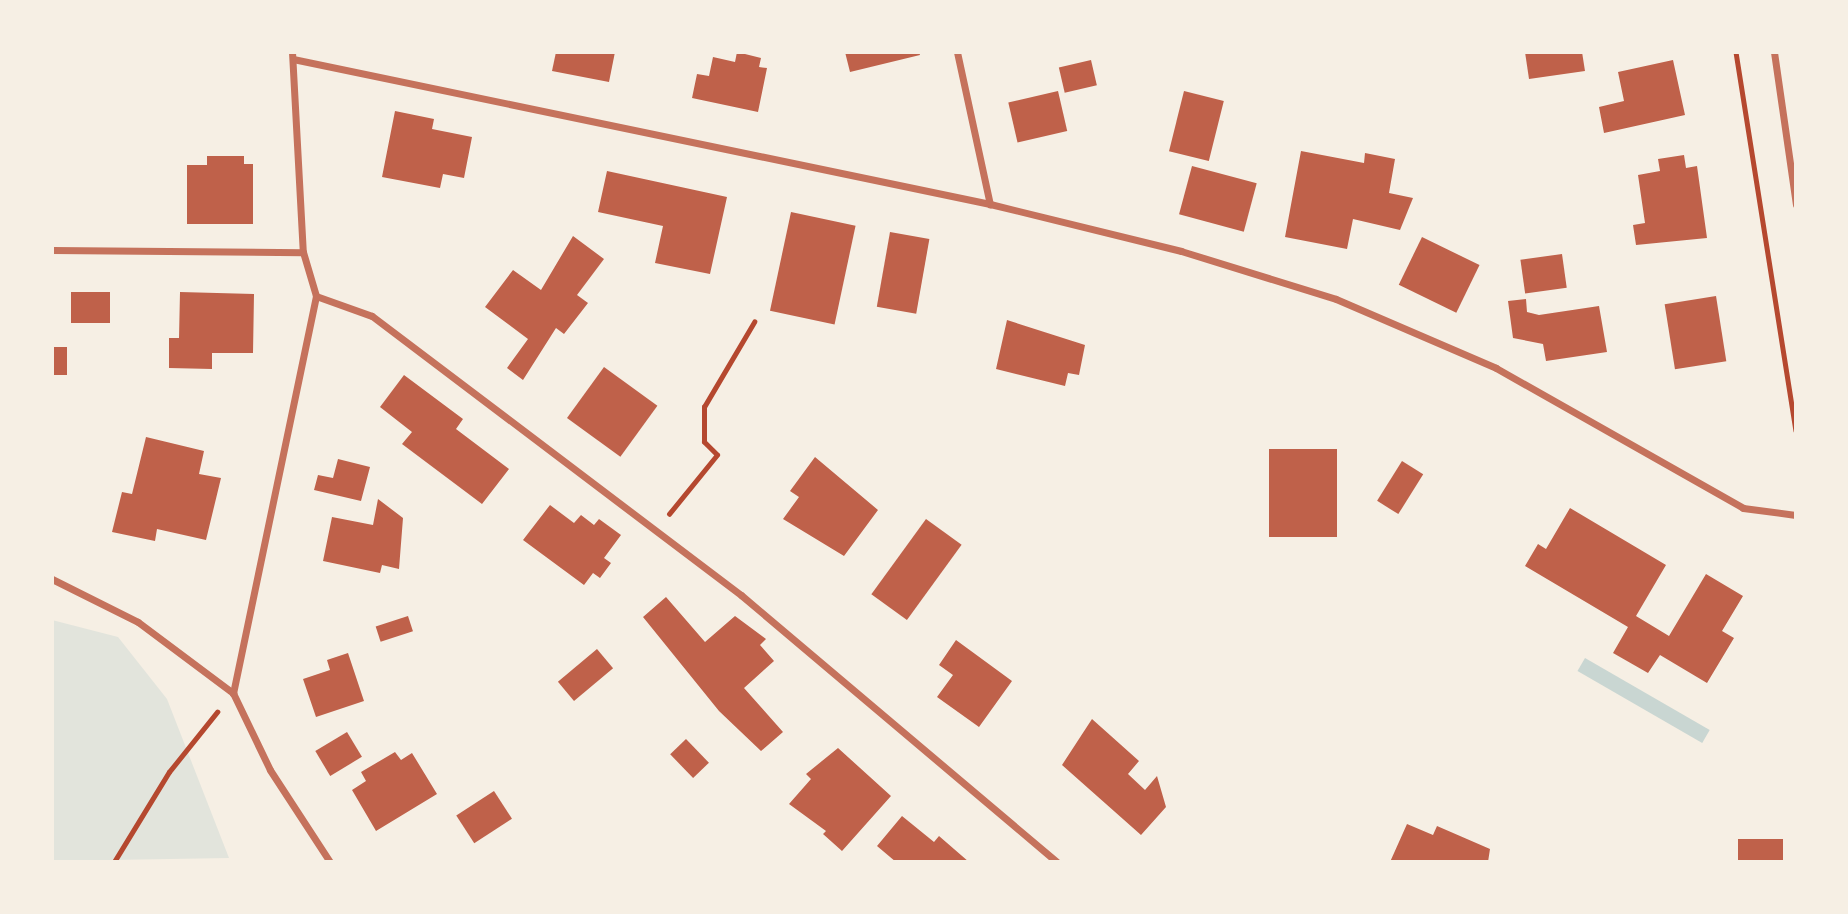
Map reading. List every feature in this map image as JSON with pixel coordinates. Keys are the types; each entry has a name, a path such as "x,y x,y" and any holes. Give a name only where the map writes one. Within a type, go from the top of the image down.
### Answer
{"street":[{"path":"957,52 990,204"},
{"path":"1774,52 1796,204"},
{"path":"233,693 316,296 303,252 292,56 990,204 1181,251 1336,299 1496,368 1743,509 1796,515"},
{"path":"52,250 303,252"},
{"path":"316,296 372,316 655,530 1058,862"},
{"path":"52,579 138,622 233,693 270,770 330,862"}],"path":[{"path":"1736,52 1796,430"},
{"path":"655,530 717,455 704,442 704,407 754,321"},
{"path":"114,862 169,772 233,693"}],"shaded area":[{"path":"52,620 118,637 167,699 229,858 53,861"},
{"path":"1585,658 1710,730 1702,743 1578,671"}],"building":[{"path":"556,52 615,52 609,82 552,71"},
{"path":"737,52 761,58 759,67 767,68 758,112 692,98 697,74 709,76 713,57 735,62"},
{"path":"845,52 919,52 920,55 850,72"},
{"path":"1525,52 1582,52 1585,71 1529,79"},
{"path":"1091,60 1097,85 1065,93 1059,67"},
{"path":"1673,60 1685,115 1604,133 1599,107 1624,101 1618,72"},
{"path":"1058,91 1067,131 1018,142 1008,102"},
{"path":"1184,91 1224,101 1209,161 1169,151"},
{"path":"395,111 434,119 432,129 472,137 464,178 443,174 440,188 382,177"},
{"path":"1301,151 1364,163 1365,153 1395,159 1389,193 1413,198 1400,230 1353,219 1347,249 1285,237"},
{"path":"1684,155 1686,168 1697,166 1707,238 1636,245 1633,225 1645,223 1638,175 1660,171 1658,159"},
{"path":"207,156 244,156 244,164 253,164 253,224 187,224 187,165 207,165"},
{"path":"1192,166 1257,183 1244,232 1179,214"},
{"path":"607,171 727,197 710,274 655,263 663,226 598,212"},
{"path":"791,212 856,226 835,325 770,311"},
{"path":"890,232 929,239 916,314 877,307"},
{"path":"573,236 604,259 577,295 588,303 564,334 556,328 523,380 507,368 528,339 485,307 513,270 541,290"},
{"path":"1422,237 1480,265 1456,313 1399,285"},
{"path":"1562,254 1567,288 1525,294 1520,260"},
{"path":"71,292 110,292 110,323 71,323"},
{"path":"180,292 254,294 253,353 212,353 212,369 169,368 169,338 179,338"},
{"path":"1716,296 1726,361 1675,369 1665,304"},
{"path":"1526,299 1527,312 1539,315 1599,306 1607,352 1546,361 1543,344 1513,338 1508,301"},
{"path":"1007,320 1085,345 1079,375 1068,373 1065,386 996,369"},
{"path":"52,347 67,347 67,375 52,375"},
{"path":"604,367 657,406 620,457 567,418"},
{"path":"404,375 463,419 456,429 509,469 482,504 402,444 412,432 380,407"},
{"path":"146,437 204,451 199,474 221,478 206,540 157,529 155,541 112,532 122,492 132,494"},
{"path":"1269,449 1337,449 1337,537 1269,537"},
{"path":"815,457 878,510 844,556 783,519 799,497 790,491"},
{"path":"338,459 370,467 361,501 314,490 318,475 333,478"},
{"path":"1402,461 1423,474 1398,514 1377,501"},
{"path":"378,499 403,518 399,569 382,565 380,573 323,561 332,517 373,525"},
{"path":"550,505 574,523 581,515 594,525 599,519 621,535 604,558 611,563 600,578 593,573 584,585 523,540"},
{"path":"1570,508 1666,565 1636,616 1669,636 1706,574 1743,596 1722,631 1734,638 1707,683 1660,655 1648,673 1613,653 1628,627 1525,566 1538,544 1546,549"},
{"path":"926,519 962,545 907,620 871,594"},
{"path":"666,597 705,642 735,616 766,639 760,645 774,661 744,688 783,732 761,751 719,711 643,617"},
{"path":"408,616 413,631 381,642 376,627"},
{"path":"956,640 1012,681 979,727 937,697 953,675 939,665"},
{"path":"597,649 613,668 574,701 558,682"},
{"path":"348,653 364,701 316,717 303,679 330,670 327,660"},
{"path":"1092,719 1139,761 1128,774 1145,790 1157,776 1166,807 1141,835 1062,765"},
{"path":"347,732 362,757 330,776 315,751"},
{"path":"686,739 709,763 693,778 670,754"},
{"path":"838,748 891,796 842,851 823,834 826,831 789,804 811,779 806,774"},
{"path":"395,752 401,760 412,753 437,794 376,831 352,790 366,781 361,772"},
{"path":"494,791 512,819 474,843 456,816"},
{"path":"902,816 934,842 939,836 969,862 896,862 877,846"},
{"path":"1407,824 1433,835 1437,826 1490,849 1488,862 1390,862"},
{"path":"1738,839 1783,839 1783,862 1738,862"}]}
